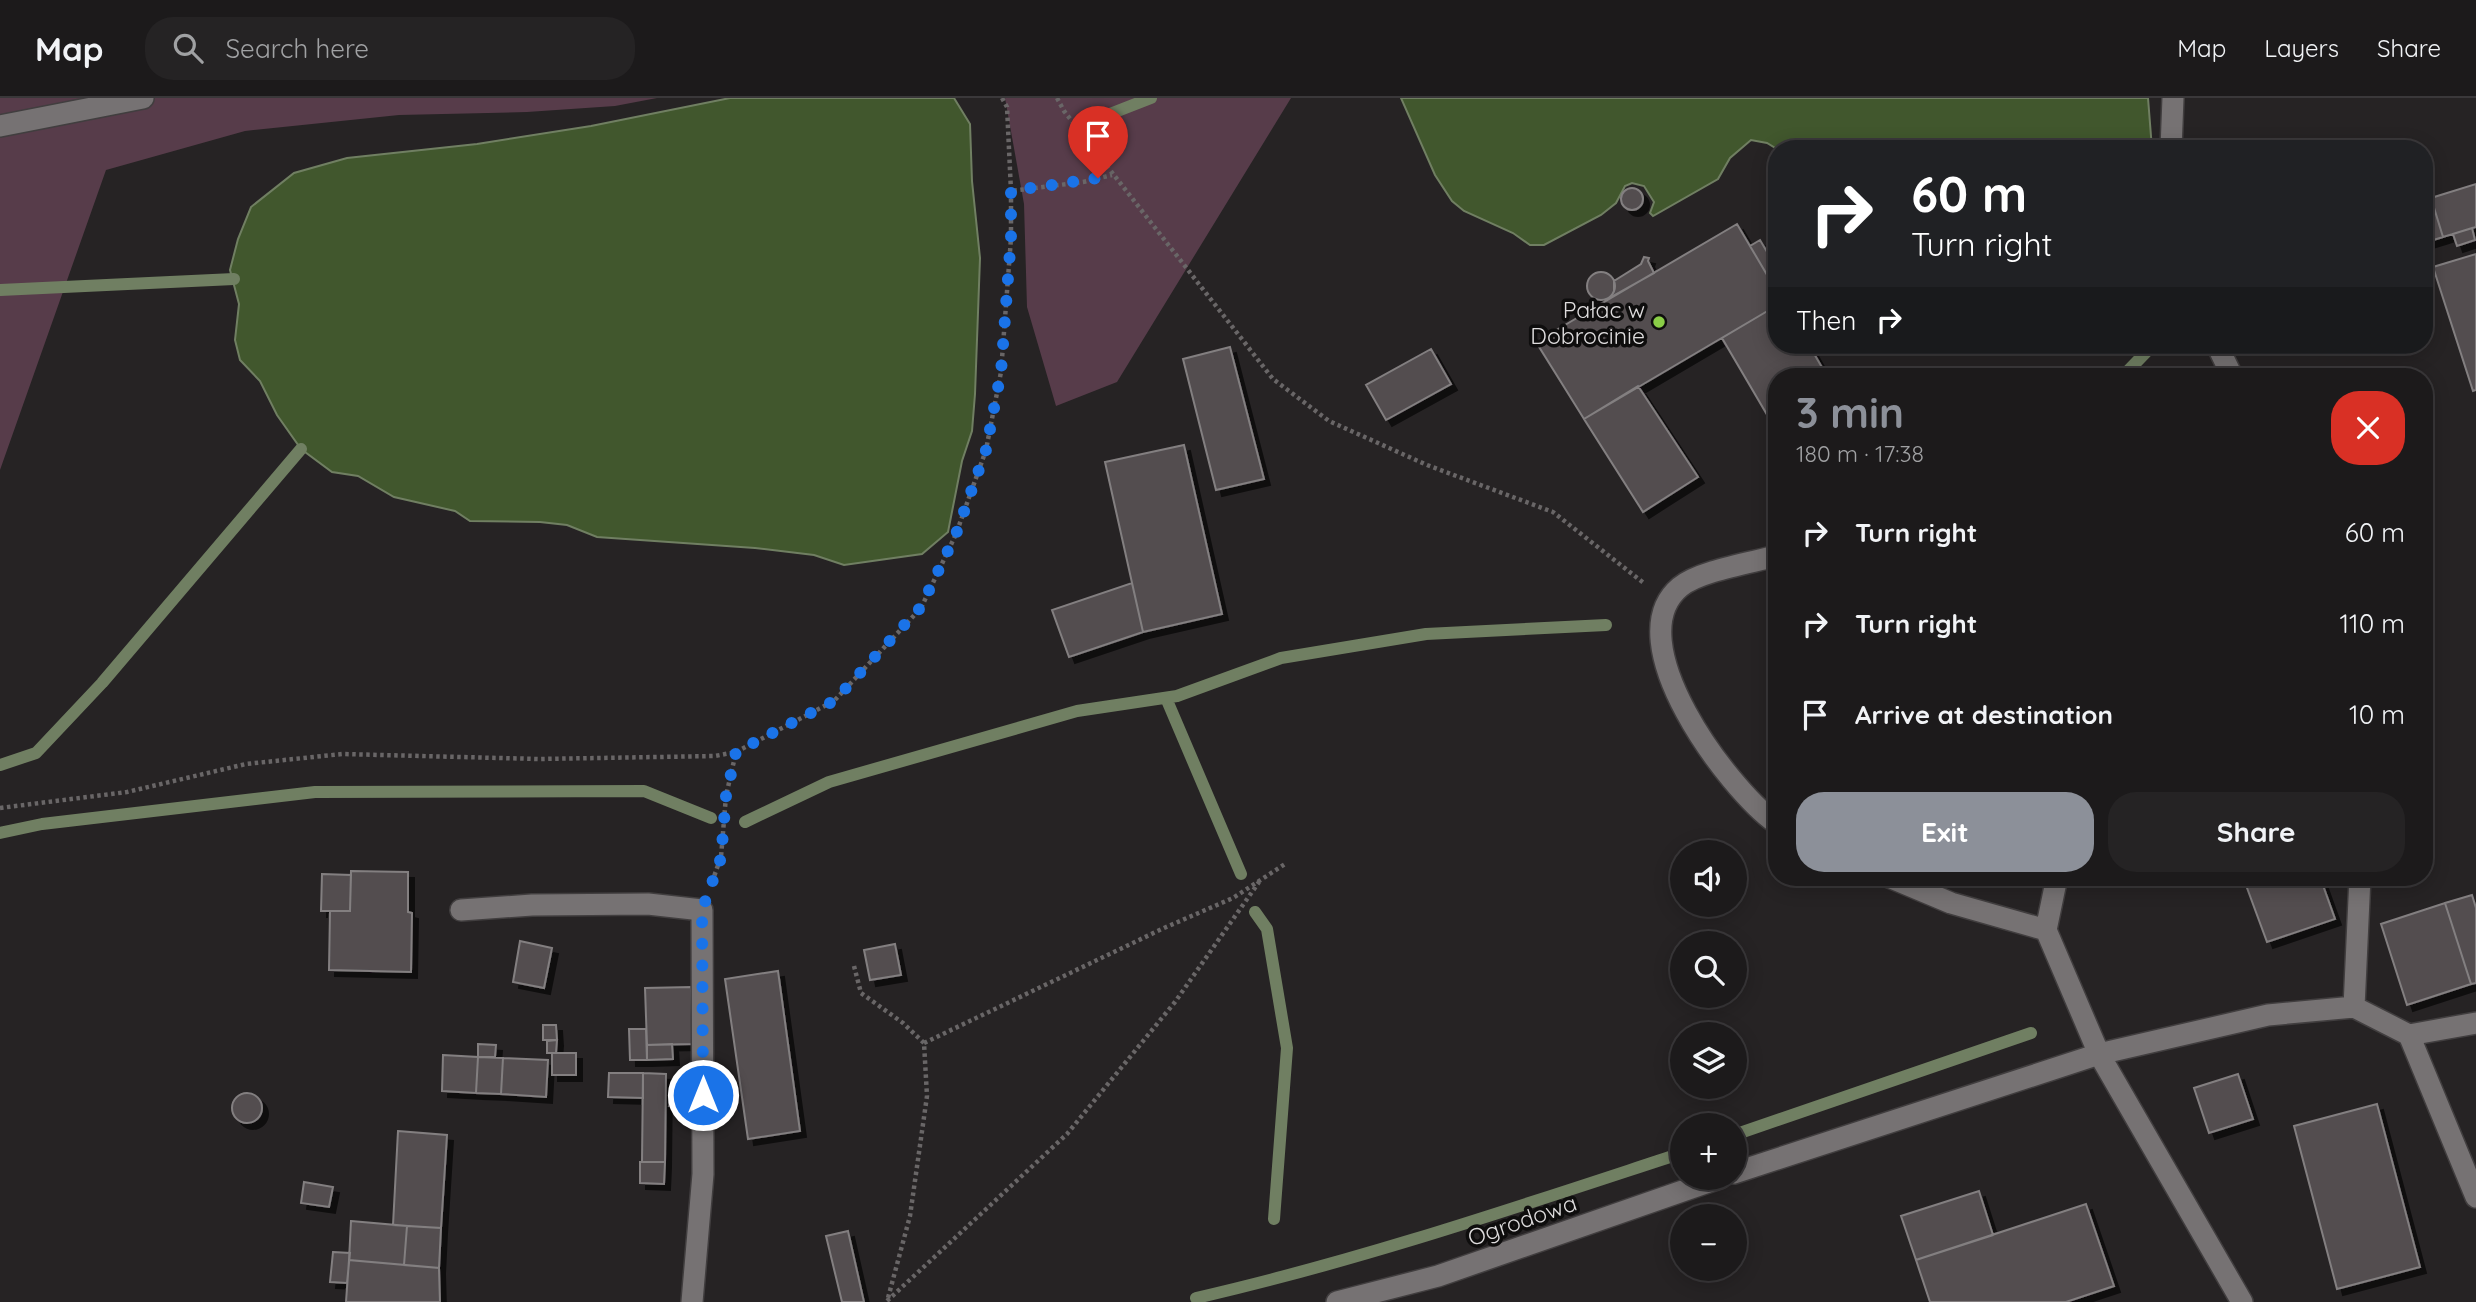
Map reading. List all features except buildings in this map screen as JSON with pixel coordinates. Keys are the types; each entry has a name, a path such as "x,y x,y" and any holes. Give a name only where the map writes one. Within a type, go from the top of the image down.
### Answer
{"street":[{"path":"0,126 143,98"},
{"path":"2171,140 2173,98"},
{"path":"1768,558 1693,578 1678,588 1667,602 1661,618 1660,636 1681,707 1735,783 1768,815"},
{"path":"1910,886 1951,903 2046,930"},
{"path":"2055,886 2046,930 2099,1054 2242,1302"},
{"path":"2354,1007 2360,886"},
{"path":"461,910 532,905 648,904 702,910 703,1174 692,1302"},
{"path":"1747,1169 2099,1054 2267,1015 2354,1007 2409,1035 2476,1023"},
{"path":"2409,1035 2476,1197"},
{"name":"Ogrodowa","path":"1337,1302 1438,1276 1685,1190"}],"path":[{"path":"0,808 127,792 246,764 342,754 539,759 715,756 736,752 834,701 921,607 956,534 986,450 1001,372 1011,238 1007,107 1002,98"},
{"path":"1057,98 1112,175 1273,379 1329,421 1427,465 1553,512 1667,602"},
{"path":"1011,191 1083,182 1112,175"},
{"path":"702,910 721,858 726,796 736,752"},
{"path":"924,1043 1164,928 1233,898 1285,864"},
{"path":"887,1301 1068,1134 1175,1002 1259,881"},
{"path":"854,966 861,993 903,1023 924,1043 927,1096 910,1216 887,1301"}],"shaded area":[{"path":"0,98 657,98 615,106 527,112 399,115 245,131 106,170 0,470"},
{"path":"730,98 954,98 970,124 972,181 980,258 972,431 962,461 948,532 922,554 844,565 814,555 755,548 597,537 567,525 470,521 455,511 394,497 358,476 332,472 301,449 277,415 260,381 240,360 235,340 239,304 230,270 238,239 251,207 294,173 347,158 477,144 591,126"},
{"path":"1005,98 1291,98 1117,382 1056,406 1027,307 1024,204"},
{"path":"1401,98 2148,98 2151,140 1768,140 1768,144 1751,140 1730,158 1718,179 1653,216 1650,213 1654,202 1644,186 1632,183 1625,186 1616,203 1601,215 1544,245 1530,245 1513,233 1464,211 1452,201 1435,175"}],"waterway":[{"path":"1092,121 1151,98"},
{"path":"0,290 234,279"},
{"path":"2131,368 2144,354"},
{"path":"0,765 36,753 102,683 301,449"},
{"path":"745,822 829,782 1077,711 1177,696 1281,658 1426,634 1606,625"},
{"path":"1166,698 1241,874"},
{"path":"0,833 42,824 315,792 644,791 711,818"},
{"path":"1255,912 1267,929 1287,1048 1274,1219"},
{"path":"1747,1131 2031,1033"},
{"path":"1196,1298 1380,1249 1670,1157"}],"place":[{"name":"Pałac w Dobrocinie","path":"1659,322"}],"route":[{"path":"703,1095 702,910 721,858 726,796 736,752 834,701 921,607 956,534 986,450 1001,372 1011,238 1011,191 1098,178"}]}
